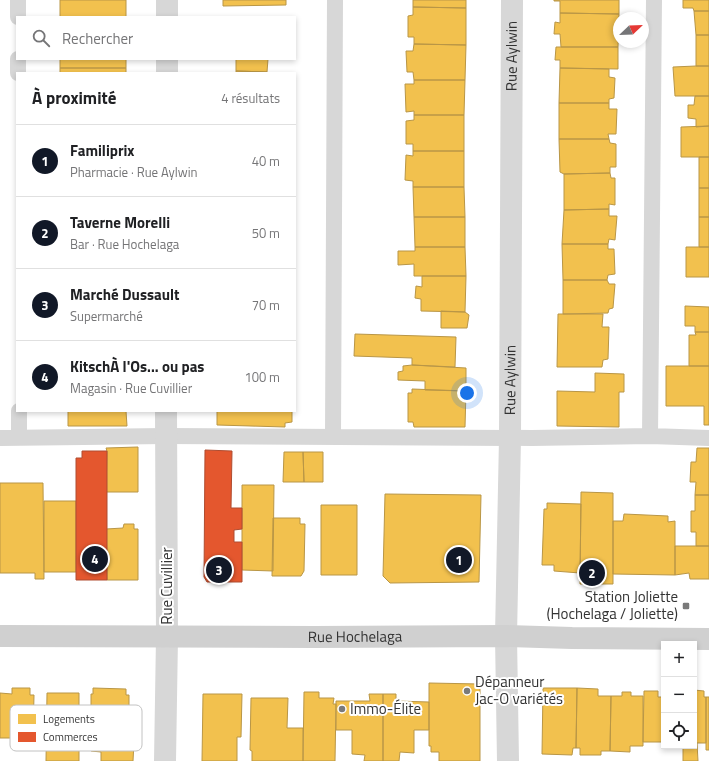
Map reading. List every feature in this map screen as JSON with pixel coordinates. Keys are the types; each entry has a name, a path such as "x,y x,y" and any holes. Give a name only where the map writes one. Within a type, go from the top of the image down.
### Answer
{"street":[{"path":"167,0 167,16"},
{"name":"Rue Aylwin","path":"508,761 506,636 510,438 512,0"},
{"path":"166,72 167,60"},
{"name":"Rue Cuvillier","path":"165,761 167,637 166,412"},
{"name":"Rue Hochelaga","path":"0,636 506,636 709,639"}],"lane":[{"path":"18,0 18,16"},
{"path":"333,437 335,0"},
{"path":"650,436 654,0"},
{"path":"18,60 18,72"},
{"path":"19,412 19,438"},
{"path":"0,438 166,436 510,438 650,436 709,438"}],"building: Logements":[{"path":"60,0 126,0 126,16 60,16"},
{"path":"223,0 286,0 286,5 223,6"},
{"path":"413,0 466,0 466,8 413,7"},
{"path":"619,0 619,12 613,12 613,14 560,13 560,1 554,1"},
{"path":"683,0 709,0 709,11 694,11 693,8 683,8"},
{"path":"413,7 466,8 466,45 414,44 414,37 408,37 408,16 413,15"},
{"path":"694,11 709,11 709,35 696,35"},
{"path":"560,13 613,14 613,47 561,47 560,34 554,34 555,22 560,23"},
{"path":"696,35 709,35 709,66 696,66"},
{"path":"414,44 466,45 465,80 414,80 413,72 407,72 406,51 413,51"},
{"path":"556,47 618,48 618,69 560,68 560,60 555,60"},
{"path":"60,60 126,60 126,68 60,68"},
{"path":"236,60 268,60 267,72 236,71"},
{"path":"709,66 709,96 675,96 673,67"},
{"path":"60,68 126,68 126,72 60,72"},
{"path":"560,68 609,69 609,77 615,78 614,98 609,99 609,103 559,103"},
{"path":"236,71 267,72 236,72"},
{"path":"414,80 465,80 464,115 414,115 414,111 406,112 405,84 414,84"},
{"path":"695,96 709,96 709,126 696,127 696,119 688,118 688,105 694,105"},
{"path":"559,103 609,103 609,109 617,109 616,134 608,134 609,139 559,139"},
{"path":"414,115 464,115 464,151 413,151 413,144 406,144 406,121 414,120"},
{"path":"709,126 709,157 681,157 681,127"},
{"path":"559,139 609,139 610,143 616,144 616,167 610,167 610,173 564,174 560,172"},
{"path":"413,151 464,151 464,187 413,187 413,181 405,180 406,155 413,156"},
{"path":"699,157 709,157 709,188 699,188"},
{"path":"610,173 611,178 615,178 615,205 609,204 609,209 564,210 564,174"},
{"path":"413,187 464,187 465,217 414,217"},
{"path":"699,188 709,188 709,217 699,217"},
{"path":"609,209 609,216 617,216 615,240 609,239 608,244 562,244 564,210"},
{"path":"414,217 465,217 465,247 415,247"},
{"path":"699,217 709,217 709,247 699,247"},
{"path":"562,244 608,244 608,249 614,249 615,274 608,275 607,280 563,280"},
{"path":"415,247 465,247 466,276 414,276 414,264 398,265 398,251 415,251"},
{"path":"686,247 709,247 709,277 686,277"},
{"path":"422,276 466,276 465,312 421,311 421,299 415,298 416,286 422,287"},
{"path":"563,280 607,280 609,284 615,284 613,308 609,309 608,313 563,314"},
{"path":"685,306 709,307 709,332 695,332 695,326 685,326"},
{"path":"441,311 465,312 469,315 467,328 441,328"},
{"path":"558,314 603,314 602,327 609,327 608,359 603,360 602,367 557,367"},
{"path":"695,332 709,332 709,366 689,366 689,335 696,335"},
{"path":"355,334 456,337 455,367 412,365 412,358 354,356"},
{"path":"412,365 466,368 466,391 425,390 425,381 398,380 398,372 403,371 403,366"},
{"path":"666,366 709,366 709,425 704,425 704,406 666,406"},
{"path":"595,373 624,374 624,392 619,392 619,427 557,426 557,391 595,392"},
{"path":"412,389 466,391 465,427 414,427 413,422 408,422 408,393 412,393"},
{"path":"68,412 126,412 127,426 68,426"},
{"path":"217,412 292,412 292,422 285,423 285,427 217,425"},
{"path":"138,447 138,492 106,492 106,448"},
{"path":"697,448 709,448 709,495 695,495 696,482 690,482 691,462 696,462"},
{"path":"284,452 303,452 304,482 283,482"},
{"path":"303,452 323,452 323,482 304,482"},
{"path":"0,483 43,483 44,579 35,579 35,573 0,573"},
{"path":"242,485 274,485 273,571 242,570"},
{"path":"581,492 613,493 613,584 580,584"},
{"path":"385,494 481,495 479,582 390,583 383,576"},
{"path":"695,495 709,495 709,546 696,546 696,532 691,532 691,511 695,511"},
{"path":"44,501 76,501 76,572 44,572"},
{"path":"547,503 581,504 580,573 554,571 554,565 542,565 544,509 547,509"},
{"path":"321,505 357,505 357,575 321,575"},
{"path":"624,514 668,516 668,522 675,521 675,575 613,574 613,521 623,521"},
{"path":"273,518 300,518 300,524 305,524 304,571 301,576 272,576"},
{"path":"124,524 134,524 134,529 138,529 138,580 107,580 106,529 123,528"},
{"path":"675,546 709,546 709,579 690,579 689,573 675,575"},
{"path":"429,683 480,684 480,761 439,761 439,752 431,752 431,746 429,746"},
{"path":"12,688 30,688 30,695 34,695 34,705 10,705 10,738 0,738 0,693 12,694"},
{"path":"93,688 126,689 126,695 129,695 129,705 91,705 91,694 93,694"},
{"path":"543,688 577,688 576,748 573,748 572,755 542,754"},
{"path":"577,688 598,689 598,696 611,696 610,751 601,751 601,755 580,755 580,748 576,748"},
{"path":"697,690 704,691 704,697 706,697 706,743 697,743"},
{"path":"644,691 658,691 658,697 661,697 661,742 643,742"},
{"path":"304,692 319,692 319,698 334,698 333,704 336,704 335,761 303,761"},
{"path":"622,692 631,692 631,696 643,696 643,746 630,746 630,752 610,751 611,696 622,696"},
{"path":"47,693 79,693 79,705 47,705"},
{"path":"203,694 242,694 241,737 237,737 237,761 202,761"},
{"path":"369,694 383,694 383,761 364,761 365,755 352,754 352,730 336,730 336,701 370,701"},
{"path":"383,694 396,694 396,701 429,702 429,730 414,730 414,753 400,752 399,761 383,761"},
{"path":"706,697 709,697 709,750 706,750"},
{"path":"251,698 288,698 287,728 303,728 303,761 252,761 252,751 250,750"},
{"path":"697,743 698,761 683,761 683,749 697,749"},
{"path":"46,751 79,751 79,761 46,761"},
{"path":"91,751 134,751 133,761 101,761 101,752"}],"building: Commerces":[{"path":"205,450 232,451 231,508 242,508 242,529 234,530 234,542 242,542 242,582 207,582 204,577"},
{"path":"82,451 107,451 107,580 76,580 76,458 82,458"}],"place":[{"name":"KitschÀ l'Os... ou pas","path":"95,559"},
{"name":"Familiprix","path":"459,560"},
{"name":"Marché Dussault","path":"219,570"},
{"name":"Taverne Morelli","path":"592,573"},
{"name":"Station Joliette (Hochelaga / Joliette)","path":"686,606"},
{"name":"Dépanneur Jac-O variétés","path":"467,691"},
{"name":"Immo-Élite","path":"342,709"}]}
